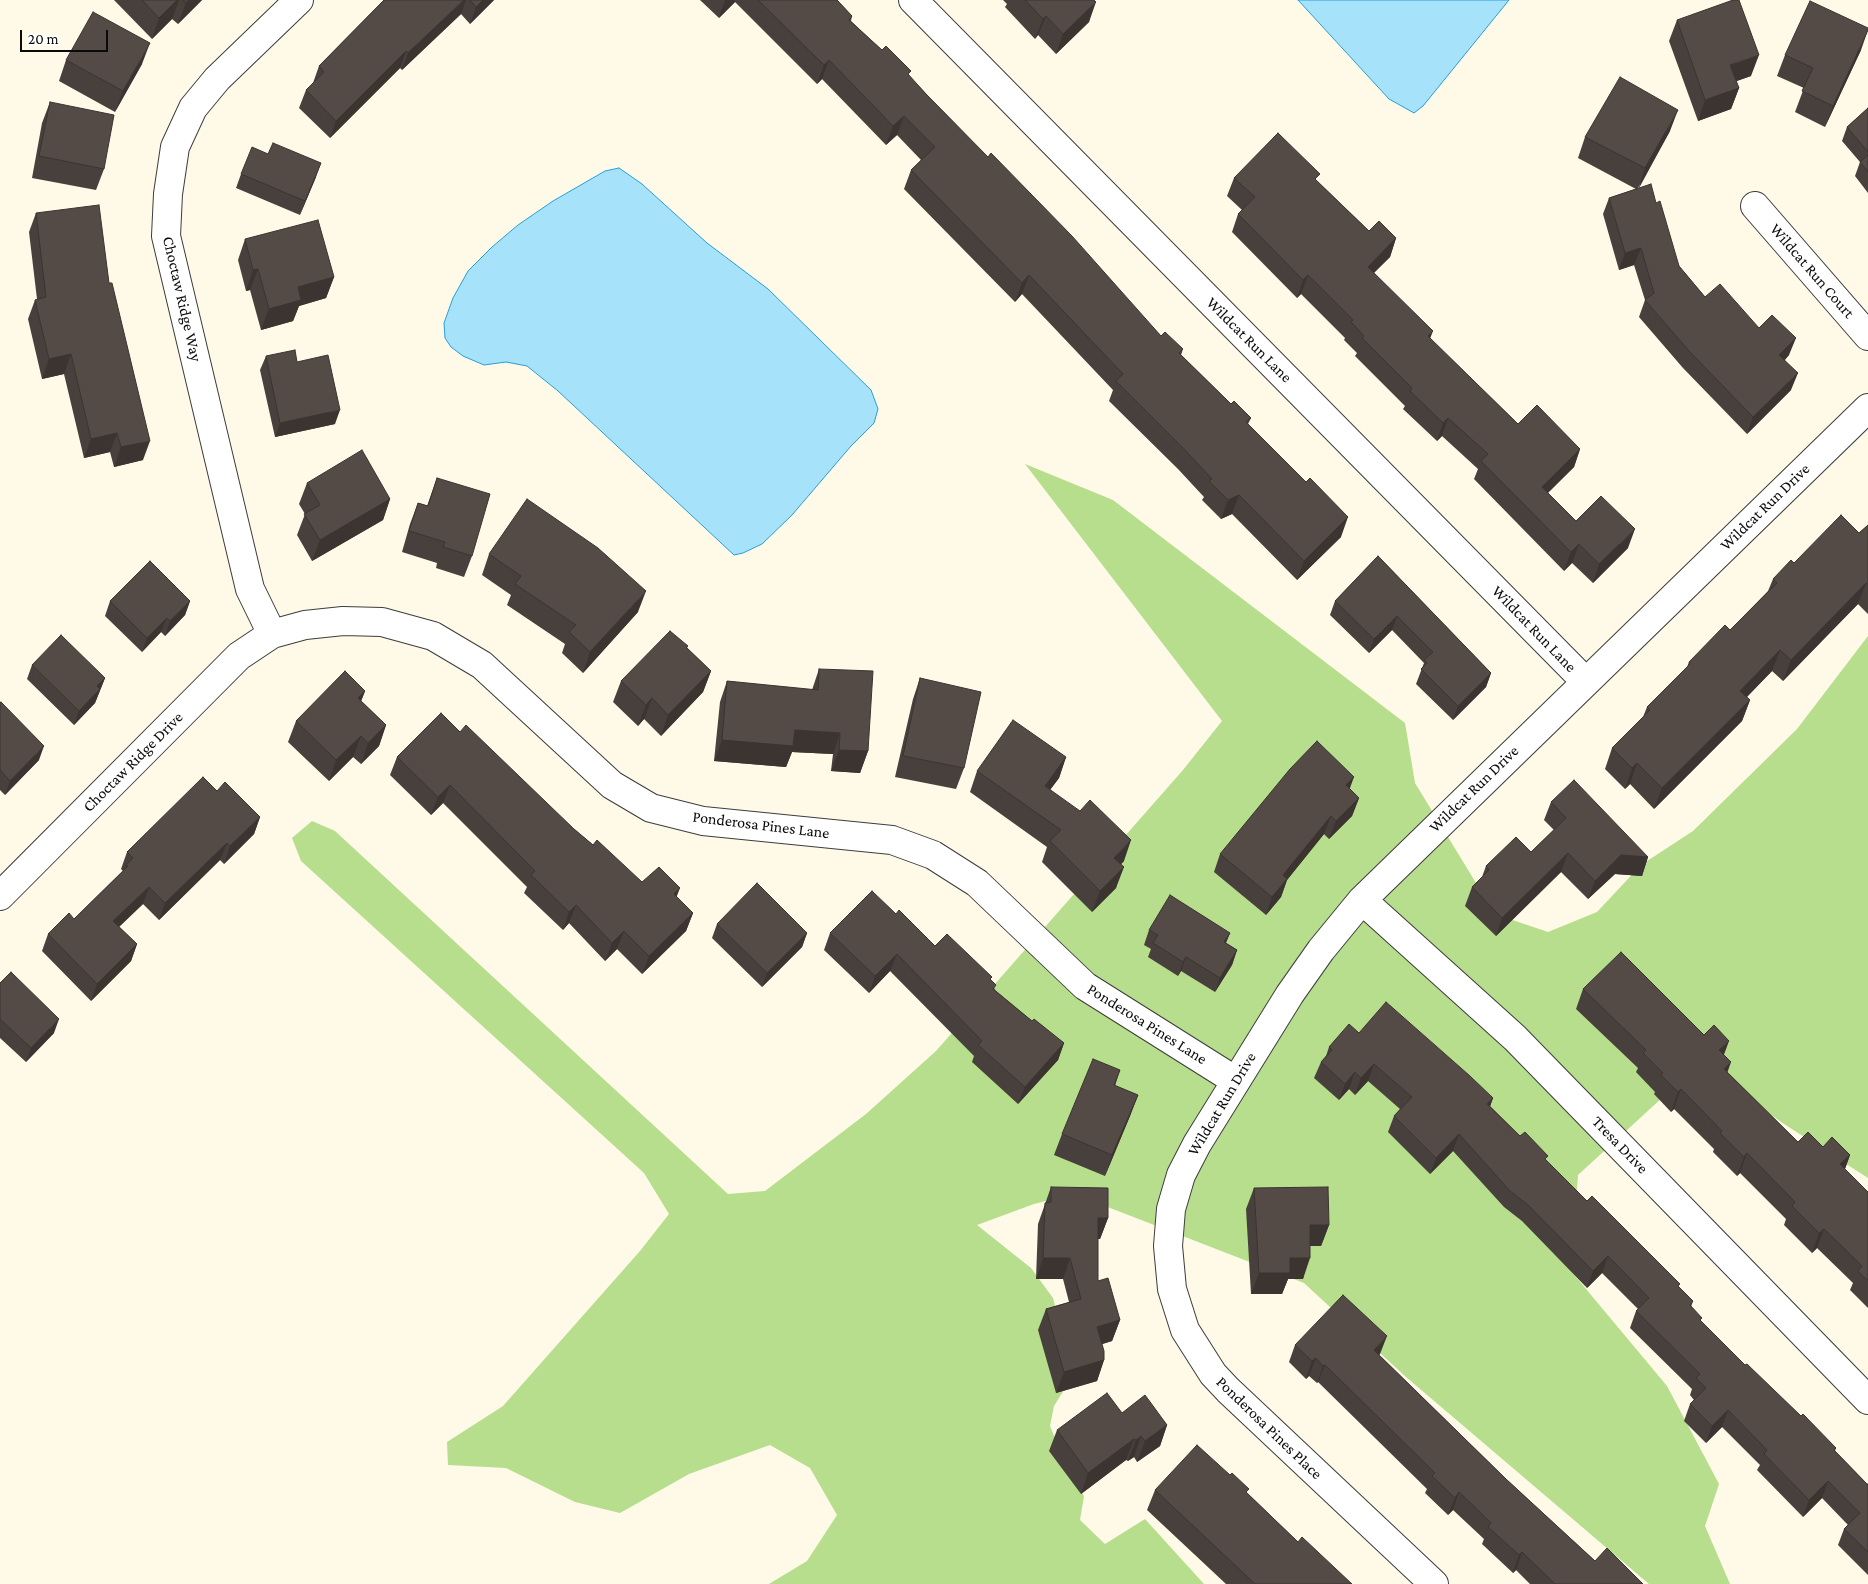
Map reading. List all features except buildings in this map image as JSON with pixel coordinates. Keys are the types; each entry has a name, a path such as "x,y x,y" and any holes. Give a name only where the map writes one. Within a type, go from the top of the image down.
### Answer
{"street":[{"name":"Choctaw Ridge Way","path":"272,634 250,589 166,236 168,194 176,147 193,108 217,79 299,0"},
{"name":"Wildcat Run Lane","path":"912,0 1585,681"},
{"name":"Wildcat Run Court","path":"1755,206 1868,336"},
{"name":"Wildcat Run Drive","path":"1169,1235 1171,1209 1190,1156 1308,968 1362,900 1585,681 1868,408"},
{"name":"Ponderosa Pines Lane","path":"272,634 305,626 343,621 382,622 433,636 482,665 612,785 651,808 703,821 892,840 933,855 977,883 1085,986 1236,1081"},
{"name":"Choctaw Ridge Drive","path":"0,896 239,656 272,634"},
{"name":"Tresa Drive","path":"1362,900 1515,1038 1868,1400"},
{"name":"Ponderosa Pines Place","path":"1169,1235 1171,1277 1177,1310 1185,1330 1213,1374 1434,1584"}],"green space":[{"path":"1025,464 1113,500 1405,723 1415,783 1495,914 1548,932 1597,912 1641,865 1693,831 1797,729 1868,636 1868,1178 1781,1122 1700,1063 1578,1175 1571,1271 1667,1386 1719,1484 1705,1526 1730,1584 1649,1584 1406,1377 1304,1283 1074,1194 1034,1204 977,1225 1031,1268 1053,1298 1062,1332 1067,1385 1054,1406 1050,1426 1068,1470 1084,1496 1080,1520 1105,1544 1145,1519 1204,1584 769,1584 807,1561 837,1515 810,1468 770,1445 689,1474 620,1513 575,1502 506,1468 448,1465 447,1442 503,1406 640,1251 669,1214 644,1173 301,861 292,838 312,821 335,831 728,1194 765,1191 866,1114 936,1051 1183,770 1222,721"}],"water":[{"path":"1298,0 1509,0 1423,106 1414,113 1389,99"},
{"path":"619,168 642,184 707,243 768,289 871,390 878,409 874,423 851,446 792,515 762,544 743,553 734,555 558,391 527,366 506,362 484,365 463,356 451,347 445,338 444,323 453,298 468,271 492,247 518,225 553,201 605,171"}]}
